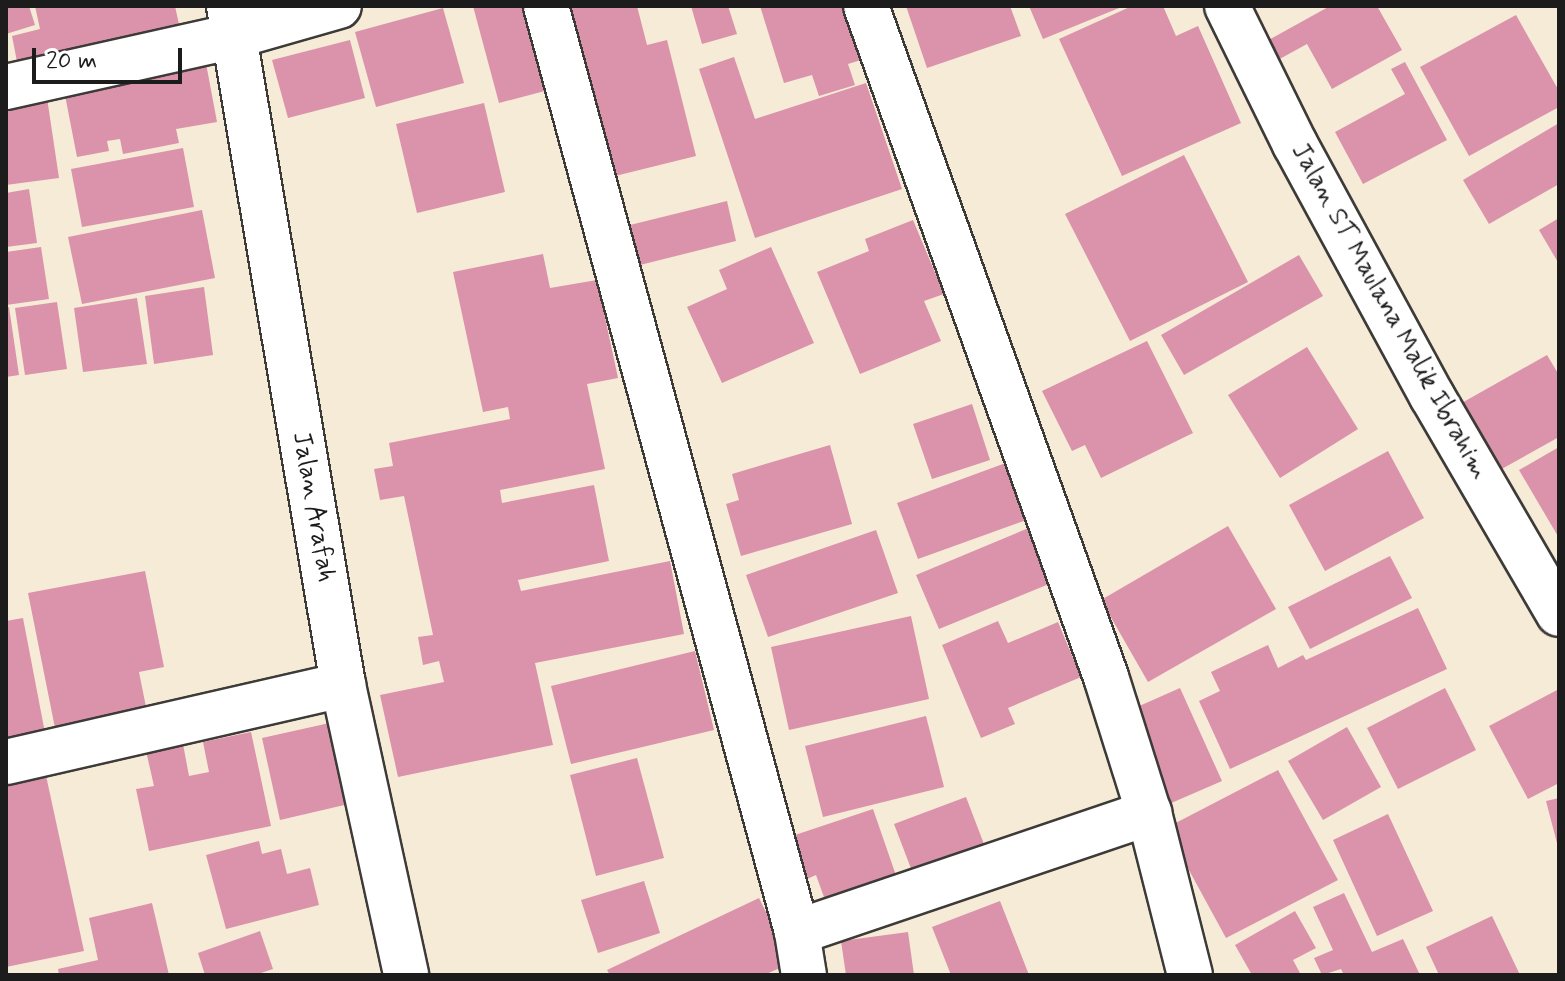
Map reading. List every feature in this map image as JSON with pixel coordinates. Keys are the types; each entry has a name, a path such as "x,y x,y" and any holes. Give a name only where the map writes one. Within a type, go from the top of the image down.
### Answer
{"street":[{"path":"6,87 232,21 339,6"},
{"path":"546,6 797,932 804,975"},
{"path":"866,6 1106,677 1149,813 1190,975"},
{"name":"Jalan ST Maulana Malik Ibrahim","path":"1227,6 1295,144 1432,396 1559,614"},
{"name":"Jalan Arafah","path":"232,21 343,685 406,975"},
{"path":"6,762 343,685"},
{"path":"797,932 1149,813"}],"building":[{"path":"6,6 29,6 35,25 6,34"},
{"path":"35,6 175,6 183,43 20,77 12,36 40,29"},
{"path":"473,6 533,6 556,88 499,103"},
{"path":"555,6 637,6 647,45 667,40 696,156 599,180"},
{"path":"691,6 728,6 737,34 702,44"},
{"path":"760,6 844,6 861,60 848,64 855,85 819,96 812,75 784,83"},
{"path":"906,6 1010,6 1021,36 927,68"},
{"path":"1029,6 1124,6 1043,39"},
{"path":"1132,6 1163,6 1176,36 1198,26 1241,123 1122,176 1059,39"},
{"path":"1330,6 1377,6 1402,50 1332,89 1307,44 1276,61 1265,42"},
{"path":"443,8 464,83 376,107 355,32"},
{"path":"1516,15 1559,91 1559,107 1469,156 1420,67"},
{"path":"350,40 365,98 288,118 272,60"},
{"path":"734,57 755,119 866,83 902,189 755,238 699,69"},
{"path":"205,58 217,122 176,129 179,143 123,154 120,139 107,141 109,151 77,157 63,85"},
{"path":"1405,62 1447,140 1363,184 1335,132 1405,94 1391,69"},
{"path":"46,91 59,178 6,185 6,97"},
{"path":"484,103 505,192 417,213 396,124"},
{"path":"1559,123 1559,184 1489,224 1463,180"},
{"path":"183,148 194,207 82,227 71,169"},
{"path":"1184,155 1248,282 1130,341 1065,214"},
{"path":"29,189 37,243 6,247 6,193"},
{"path":"727,201 736,241 632,267 622,227"},
{"path":"202,210 215,278 82,304 68,237"},
{"path":"1559,218 1559,264 1539,230"},
{"path":"913,220 944,294 924,301 941,341 860,374 817,272 869,251 865,239"},
{"path":"41,247 49,299 6,305 6,252"},
{"path":"771,247 814,343 722,383 687,307 727,289 719,270"},
{"path":"543,254 550,288 597,280 618,378 587,384 605,469 500,490 502,503 594,485 609,561 518,580 521,591 670,561 684,634 535,663 553,745 398,777 380,695 444,682 439,661 423,665 418,637 433,635 404,496 380,500 374,469 393,466 389,443 510,419 508,407 483,412 453,272"},
{"path":"1299,255 1323,296 1184,375 1161,335"},
{"path":"204,287 213,355 154,364 145,296"},
{"path":"137,298 147,364 83,372 74,308"},
{"path":"57,302 67,369 25,375 15,308"},
{"path":"9,307 19,375 6,377 6,308"},
{"path":"1147,341 1193,433 1101,478 1085,445 1072,451 1042,391"},
{"path":"1307,347 1358,429 1280,478 1228,395"},
{"path":"1547,355 1559,375 1559,437 1489,476 1451,409"},
{"path":"972,404 990,460 932,479 913,424"},
{"path":"830,445 852,524 741,556 726,504 739,500 732,474"},
{"path":"1559,447 1559,538 1519,470"},
{"path":"1388,451 1424,518 1325,571 1289,505"},
{"path":"1011,461 1032,518 918,559 897,503"},
{"path":"1228,526 1276,609 1148,682 1101,600"},
{"path":"1031,527 1054,582 939,629 916,575"},
{"path":"876,530 898,593 768,637 746,575"},
{"path":"1390,556 1412,598 1310,649 1288,607"},
{"path":"145,571 164,667 139,672 146,707 113,714 116,732 58,743 28,593"},
{"path":"1418,608 1447,669 1230,769 1199,701 1220,691 1211,672 1268,645 1278,668 1303,655 1306,660"},
{"path":"911,616 929,699 789,730 771,647"},
{"path":"23,618 45,733 6,740 6,621"},
{"path":"998,621 1008,643 1058,622 1081,677 1008,708 1015,724 981,738 942,645"},
{"path":"695,651 714,730 571,764 551,686"},
{"path":"1180,688 1222,781 1169,804 1128,711"},
{"path":"1445,688 1476,750 1398,789 1367,728"},
{"path":"1559,689 1559,783 1528,799 1489,726"},
{"path":"926,716 944,787 823,817 805,746"},
{"path":"334,722 353,803 280,820 262,738"},
{"path":"1347,727 1381,787 1323,820 1288,761"},
{"path":"251,732 271,826 149,851 136,789 154,786 146,751 183,744 189,776 209,772 203,742"},
{"path":"637,758 664,858 596,876 570,775"},
{"path":"1278,770 1338,880 1226,938 1166,828"},
{"path":"45,771 84,951 6,967 6,779"},
{"path":"966,797 987,852 915,879 894,824"},
{"path":"1559,798 1559,847 1558,847 1546,801"},
{"path":"873,809 900,887 829,911 816,875 807,879 792,836"},
{"path":"1388,814 1433,911 1377,936 1333,840"},
{"path":"259,841 262,854 281,849 287,874 310,868 319,905 226,929 206,855"},
{"path":"644,881 660,933 598,953 581,900"},
{"path":"1344,893 1372,952 1403,939 1420,975 1344,975 1341,969 1322,975 1314,958 1333,950 1313,907"},
{"path":"759,898 791,963 764,975 610,975 607,970"},
{"path":"1000,901 1029,975 951,975 932,927"},
{"path":"152,903 169,975 59,975 58,969 98,960 89,918"},
{"path":"1295,911 1316,948 1293,960 1301,975 1252,975 1235,945"},
{"path":"1492,916 1520,975 1439,975 1426,947"},
{"path":"260,931 273,969 255,975 205,975 198,953"},
{"path":"908,932 914,975 846,975 841,941"}]}
